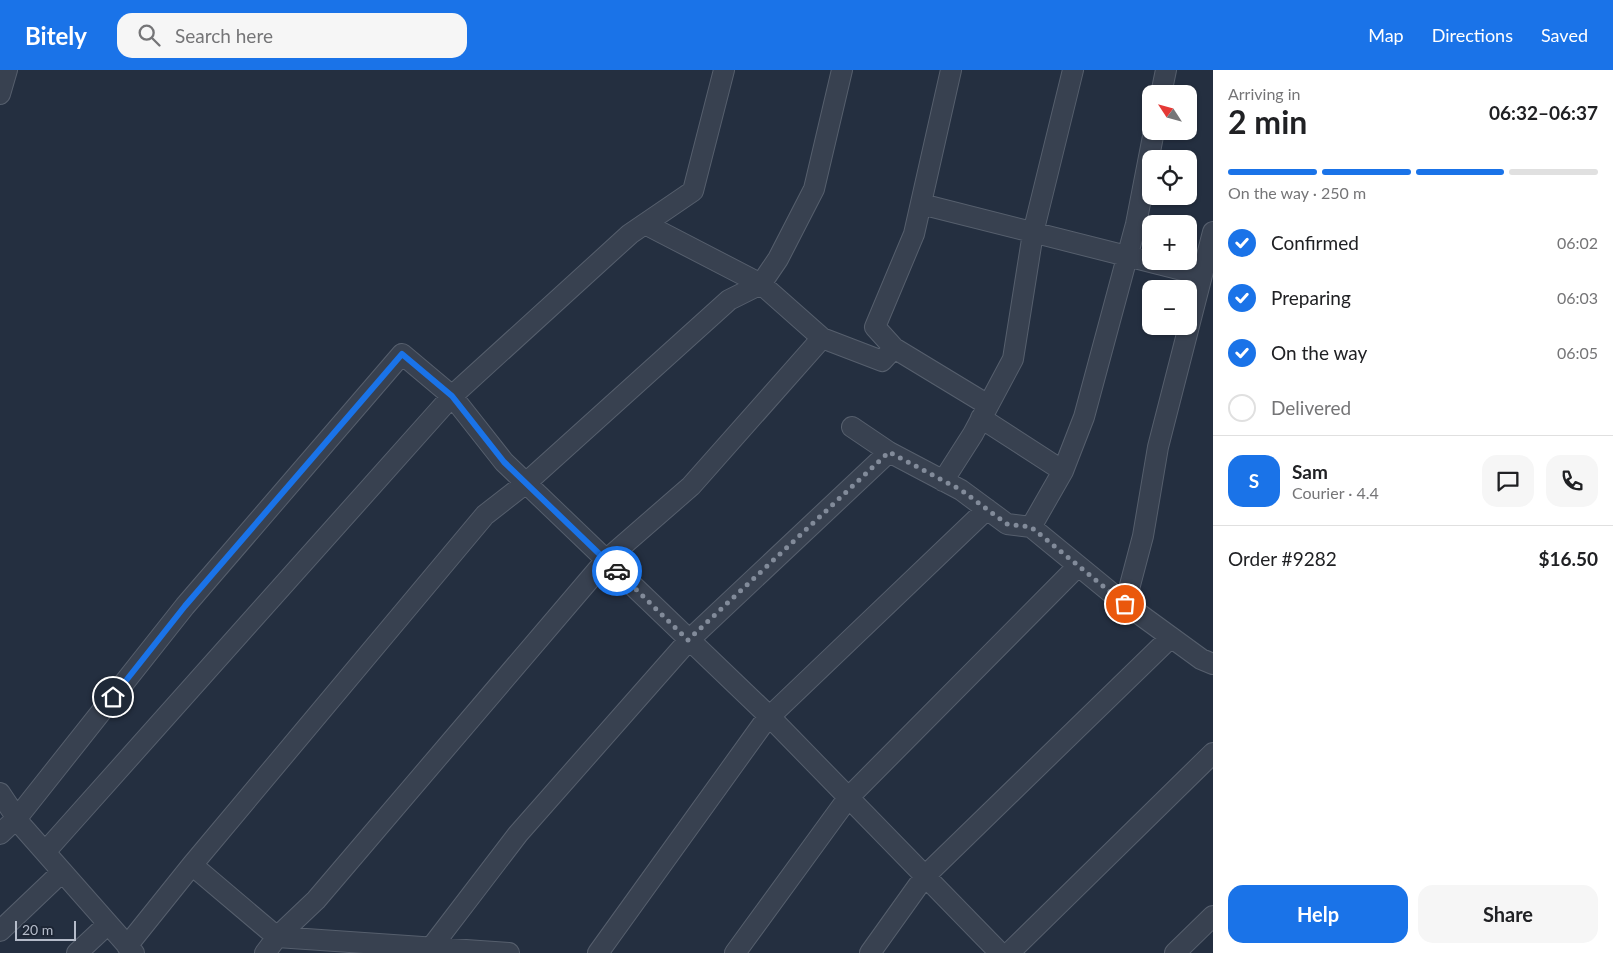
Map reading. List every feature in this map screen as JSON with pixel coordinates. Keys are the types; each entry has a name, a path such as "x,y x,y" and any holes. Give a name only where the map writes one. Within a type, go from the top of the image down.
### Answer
{"street":[{"path":"0,94 7,70"},
{"path":"45,852 452,396 630,234 694,191 724,70"},
{"path":"0,793 16,818 131,949 192,865 485,514 526,483 729,300 761,284 778,259 814,189 842,70"},
{"path":"951,70 914,234 875,328 894,348 985,411 1063,471"},
{"path":"943,481 985,411 1013,359 1033,233 1073,70"},
{"path":"1163,85 1166,70"},
{"path":"1031,527 1063,471 1084,417 1128,256 1152,140"},
{"path":"921,204 1202,275"},
{"path":"645,224 761,284 822,338 882,361 894,348"},
{"path":"1197,295 1213,232"},
{"path":"1125,604 1143,536 1158,446 1187,335"},
{"path":"265,953 277,937 316,900 606,560 691,486 822,338"},
{"path":"0,834 16,818 185,606 402,354 452,396 504,462 770,718 1000,953"},
{"path":"852,427 889,452 943,481 1007,524 1031,527 1125,604 1201,659 1213,664"},
{"path":"430,950 518,834 688,640 889,452"},
{"path":"598,953 770,718 987,509"},
{"path":"735,953 848,798 1078,566"},
{"path":"870,953 925,876 1171,638"},
{"path":"1010,953 1213,753"},
{"path":"192,865 277,937 430,950 503,953"},
{"path":"0,931 62,872"},
{"path":"1175,953 1213,916"},
{"path":"77,953 108,924"}],"way so far":[{"path":"617,571 688,640 889,452 961,490 1007,524 1031,527 1125,604"}],"route":[{"path":"113,697 185,606 402,354 452,396 504,462 617,571"}]}
